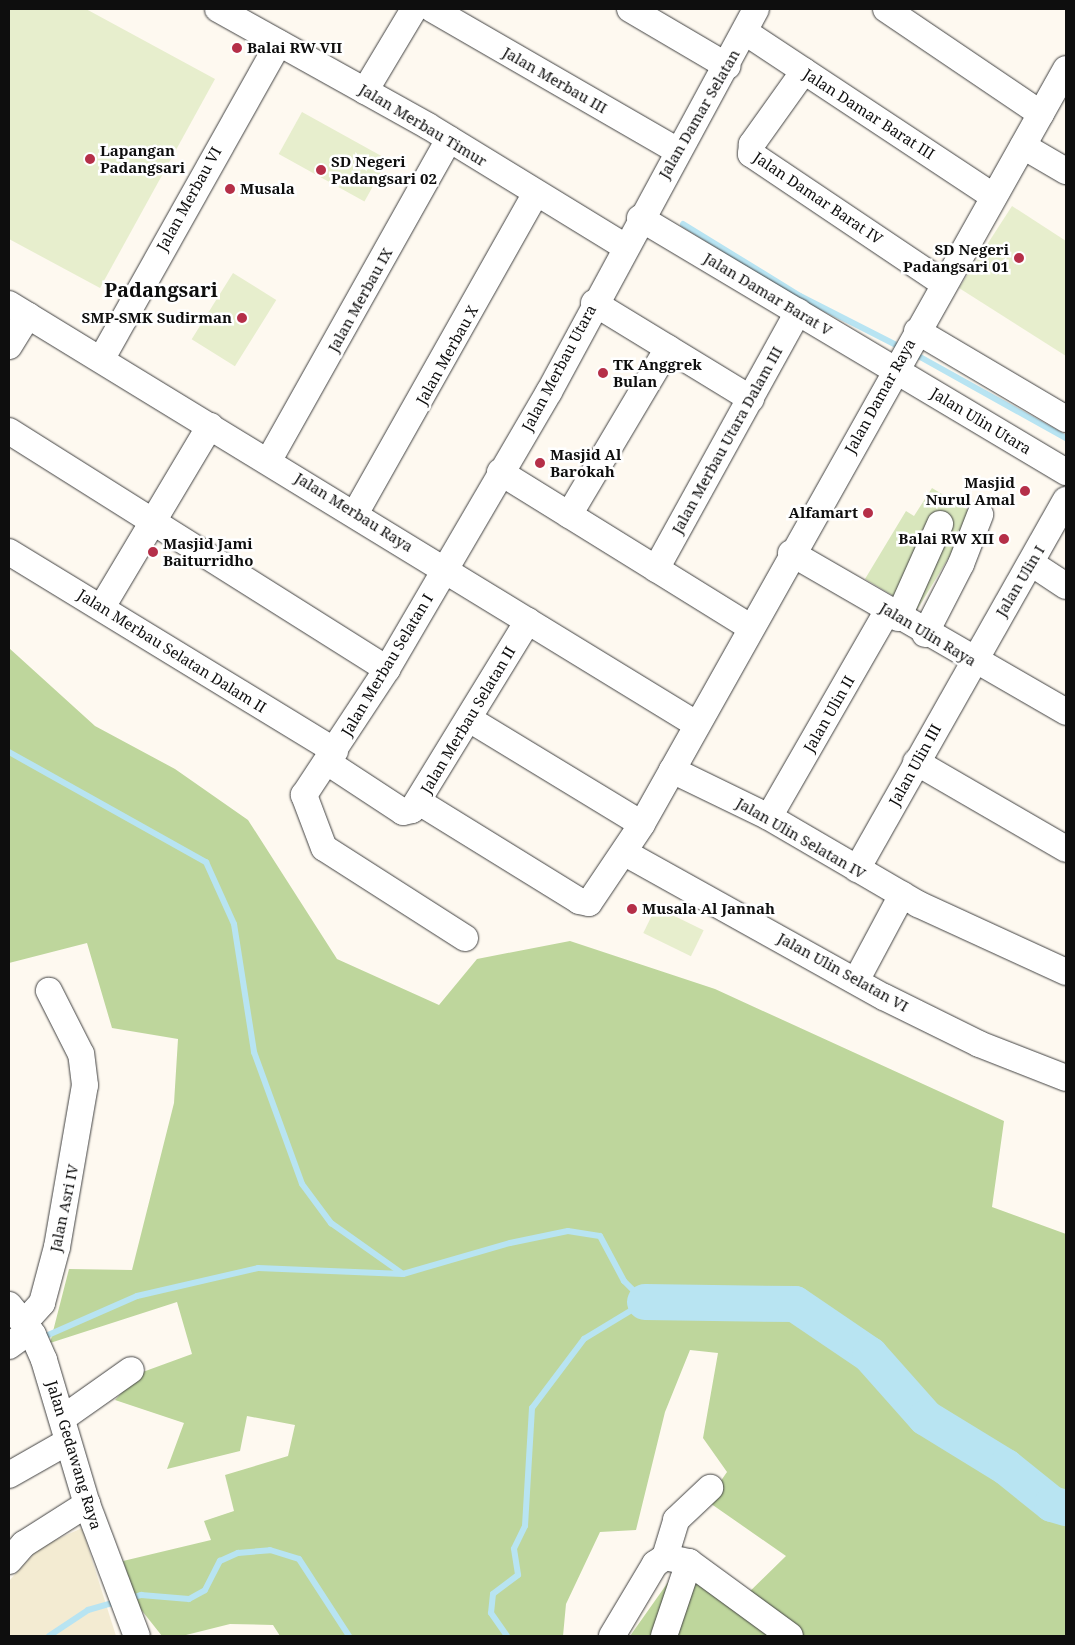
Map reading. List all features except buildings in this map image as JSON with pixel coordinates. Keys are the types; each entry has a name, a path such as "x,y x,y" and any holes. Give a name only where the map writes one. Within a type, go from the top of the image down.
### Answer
{"street":[{"name":"Jalan Merbau Timur","path":"218,9 449,139 535,194 624,246"},
{"path":"365,91 414,9"},
{"name":"Jalan Merbau III","path":"432,9 678,151"},
{"path":"630,9 727,66"},
{"name":"Jalan Damar Selatan","path":"640,218 746,32 756,9"},
{"path":"886,9 1041,114"},
{"name":"Jalan Damar Barat III","path":"746,32 993,196"},
{"name":"Jalan Merbau VI","path":"102,358 279,43"},
{"name":"Jalan Damar Raya","path":"411,807 579,901 589,903 625,853 642,824 791,553 943,283 1066,70"},
{"name":"Jalan Damar Barat IV","path":"804,71 752,144 751,154 943,283"},
{"name":"Jalan Merbau IX","path":"269,460 449,139"},
{"path":"1023,146 1066,171"},
{"name":"Jalan Merbau X","path":"355,514 535,194"},
{"name":"Jalan Merbau Utara","path":"445,568 549,392 640,218"},
{"name":"Jalan Damar Barat V","path":"640,218 798,312 907,350"},
{"path":"594,303 751,399"},
{"path":"9,346 18,309"},
{"name":"Jalan Merbau Raya","path":"18,309 269,460 696,724"},
{"name":"Jalan Merbau Utara Dalam III","path":"656,569 798,312"},
{"path":"569,515 668,348"},
{"path":"907,350 1066,420"},
{"name":"Jalan Ulin Utara","path":"907,350 1066,472"},
{"path":"102,607 210,426"},
{"path":"9,432 387,669"},
{"path":"500,472 750,627"},
{"name":"Jalan Ulin I","path":"972,660 1031,563 1066,500"},
{"path":"925,634 961,564 980,515"},
{"name":"Jalan Ulin II","path":"769,817 893,614 940,524"},
{"name":"Jalan Merbau Selatan Dalam II","path":"9,552 102,607 331,757"},
{"name":"Jalan Ulin Raya","path":"791,553 925,634 1066,712"},
{"path":"1031,563 1066,586"},
{"name":"Jalan Merbau Selatan I","path":"445,568 387,669 304,800 324,848 465,938"},
{"name":"Jalan Merbau Selatan II","path":"411,807 469,719 528,621"},
{"name":"Jalan Ulin III","path":"857,870 972,660"},
{"path":"469,719 642,824"},
{"path":"331,757 411,807"},
{"path":"916,762 1066,849"},
{"name":"Jalan Ulin Selatan IV","path":"672,770 769,817 902,895 1066,972"},
{"name":"Jalan Ulin Selatan VI","path":"625,853 856,981 979,1044 1066,1078"},
{"path":"856,981 902,895"},
{"name":"Jalan Asri IV","path":"9,1346 21,1320 42,1303 57,1247 85,1085 78,1048 49,991"},
{"name":"Jalan Gedawang Raya","path":"21,1320 54,1385 87,1504 134,1628"},
{"path":"9,1475 65,1430 131,1370"},
{"path":"664,1636 677,1560 676,1520 710,1488"},
{"path":"9,1561 24,1544 87,1504"},
{"path":"612,1636 655,1564 677,1560 790,1636"}],"shaded area":[{"path":"82,1528 116,1636 9,1636 9,1581 40,1547"}],"green space":[{"name":"Lapangan Padangsari","path":"9,9 86,9 215,79 100,288 9,239"},
{"path":"302,112 388,160 364,201 279,154"},
{"path":"1012,206 1066,241 1066,356 959,288"},
{"path":"233,273 276,300 235,366 192,339"},
{"path":"932,488 975,514 917,610 865,579 906,511 914,516"},
{"path":"9,648 95,726 175,769 248,820 337,959 439,1005 477,959 570,941 715,989 1004,1121 992,1207 1066,1234 1066,1636 630,1636 676,1571 739,1602 786,1556 707,1501 727,1472 703,1438 718,1353 690,1350 665,1412 636,1530 600,1532 566,1604 563,1636 280,1636 273,1625 230,1624 182,1636 162,1636 139,1607 123,1561 211,1540 204,1521 234,1511 225,1475 288,1456 295,1425 247,1416 240,1451 167,1469 184,1423 115,1400 140,1373 192,1354 177,1302 50,1343 69,1269 132,1270 174,1103 178,1039 112,1028 87,943 9,963"},
{"path":"656,907 704,930 691,956 643,933"}],"waterway":[{"path":"683,224 800,296 902,348"},
{"path":"913,353 1066,438"},
{"path":"9,752 206,862 234,924 254,1052 302,1184 331,1223 403,1274"},
{"path":"39,1339 137,1296 258,1268 403,1274 510,1243 568,1231 600,1236 624,1281 645,1302 584,1339 532,1408 525,1526 514,1549 518,1575 493,1594 491,1613 507,1636"},
{"path":"645,1302 795,1304 870,1355 926,1418 1006,1467 1052,1504 1066,1508"},
{"path":"128,1599 141,1595 189,1599 205,1590 220,1561 238,1553 270,1550 299,1559 349,1636"},
{"path":"49,1636 88,1610 119,1601"}],"place":[{"name":"Balai RW VII","path":"237,48"},
{"name":"Lapangan Padangsari","path":"90,159"},
{"name":"SD Negeri Padangsari 02","path":"321,170"},
{"name":"Musala","path":"230,189"},
{"name":"SD Negeri Padangsari 01","path":"1019,258"},
{"name":"SMP-SMK Sudirman","path":"242,318"},
{"name":"TK Anggrek Bulan","path":"603,373"},
{"name":"Masjid Al Barokah","path":"540,463"},
{"name":"Masjid Nurul Amal","path":"1025,491"},
{"name":"Alfamart","path":"868,513"},
{"name":"Balai RW XII","path":"1004,539"},
{"name":"Masjid Jami Baiturridho","path":"153,552"},
{"name":"Musala Al Jannah","path":"632,909"}],"district":[{"name":"Padangsari","path":"161,289"}]}
